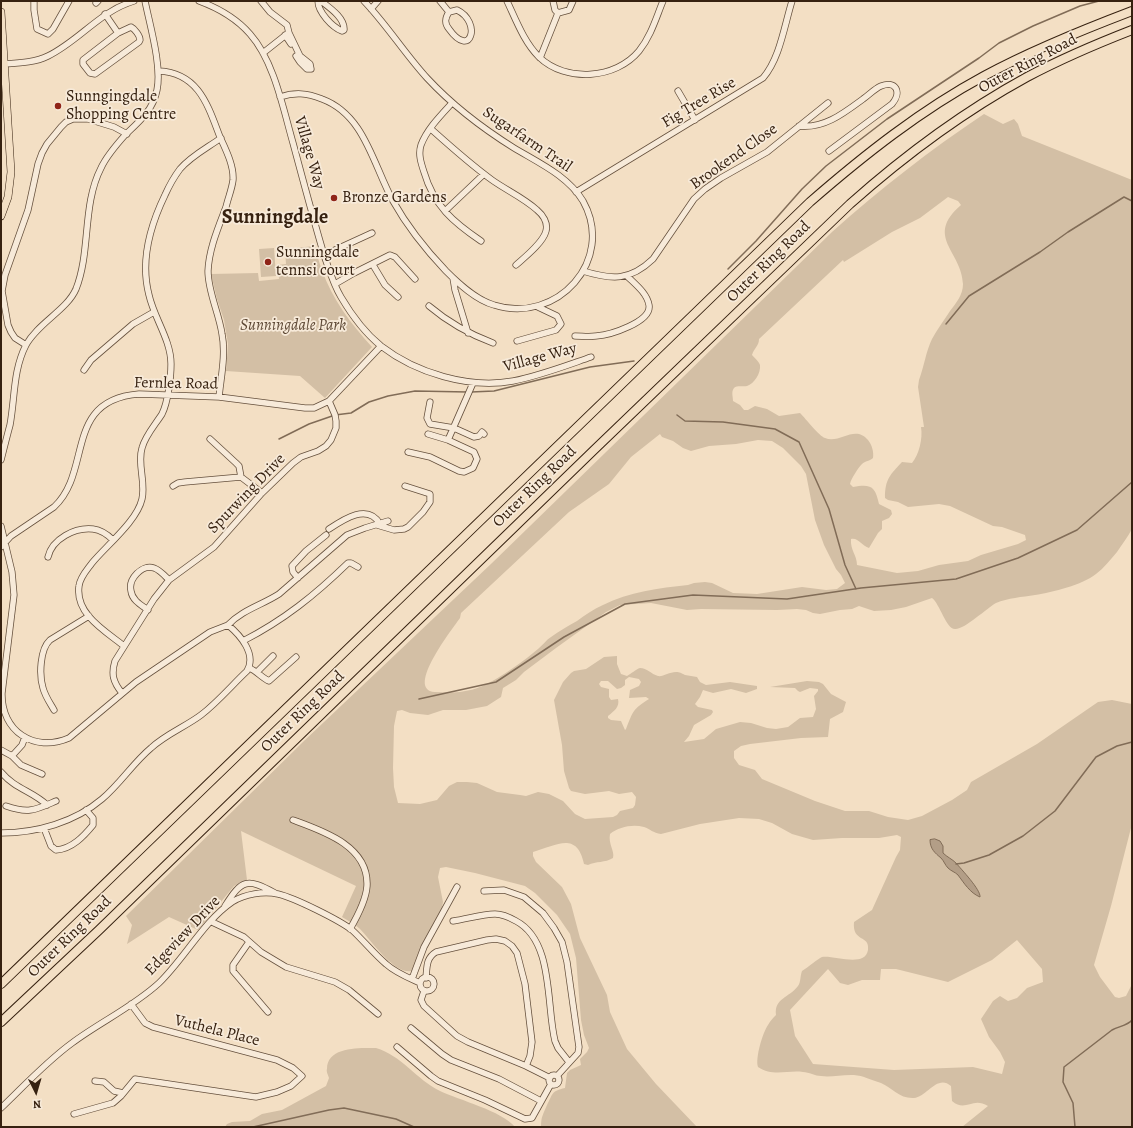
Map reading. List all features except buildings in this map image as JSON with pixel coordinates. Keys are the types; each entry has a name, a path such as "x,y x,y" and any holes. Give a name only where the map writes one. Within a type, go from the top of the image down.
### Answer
{"highway":[{"name":"Outer Ring Road","path":"1,984 810,202 834,181 904,127 984,76 1059,40 1132,11"},
{"name":"Outer Ring Road","path":"1,1022 612,432 880,177 946,128 1010,87 1063,59 1132,30"}],"main road":[{"path":"1,12 3,64 11,172 8,197 1,216"}],"street":[{"path":"34,1 36,27 38,30 48,34 53,29 69,1"},
{"path":"3,64 36,61 47,57 105,14 134,1"},
{"path":"1,460 3,445 10,425 19,360 26,345 39,327 65,303 75,290 79,278 91,203 97,178 108,156 127,134 139,123 150,108 158,88 159,71 145,1"},
{"name":"Village Way","path":"199,1 217,8 239,23 263,53 280,97 324,255 335,284 340,296 354,316 364,329 381,346 426,370 444,377 473,383 512,381 591,357"},
{"path":"261,1 270,12 288,25 287,34 300,62 307,69 311,69 311,66 300,56 287,34"},
{"path":"318,1 319,9 342,32 344,30 344,24 321,1"},
{"name":"Sugarfarm Trail","path":"280,97 295,93 309,94 329,101 345,112 355,123 393,201 413,231 453,278 477,297 492,305 516,309 538,307 556,299 574,284 588,261 592,237 588,213 576,192 560,176 491,133 452,103 425,76 364,1"},
{"path":"371,9 378,1"},
{"path":"440,1 449,12"},
{"path":"507,1 524,36 540,58 560,69 572,73 584,74 596,74 609,71 621,66 631,59 645,43 663,1"},
{"path":"553,1 555,10 558,13"},
{"path":"558,13 569,10 573,1"},
{"name":"Fig Tree Rise","path":"576,192 763,78 770,70 792,1"},
{"path":"457,10 462,12 472,25 472,33 467,40 459,40 455,38 446,26 446,17 449,12 457,10"},
{"path":"540,58 558,13"},
{"path":"105,14 118,33"},
{"path":"131,27 140,37 140,40 94,74 90,73 83,64 83,60 118,33 131,27"},
{"path":"263,53 287,34"},
{"path":"159,71 167,71 183,77 200,92 206,100 230,162 233,181 230,194 212,244 208,271 222,334 223,348 219,397"},
{"path":"799,126 814,127 823,124 858,103 881,86 887,84 892,85 898,94 897,98 892,104 829,151"},
{"path":"678,91 696,120"},
{"name":"Brookend Close","path":"583,271 606,277 627,276 641,270 653,259 694,199 705,189 721,178 767,152 828,102"},
{"path":"452,103 431,129 422,144 419,152 420,161 427,184 444,211 459,226 481,241"},
{"path":"26,345 15,338 11,332 8,325 2,291 5,275 28,210 38,164 42,153 47,144 61,127 66,122 73,119 88,118 114,127 127,134"},
{"path":"431,129 484,174 538,210 543,216 546,223 546,231 543,238 516,265"},
{"path":"124,646 84,611 79,586 85,571 130,521 140,507 143,492 141,460 142,448 162,412 167,395 171,356 154,312 147,284 146,262 150,234 156,215 170,184 180,170 191,159 221,138"},
{"path":"444,211 484,174"},
{"path":"324,255 372,233"},
{"path":"335,284 387,256 393,255 415,279"},
{"path":"372,264 385,285 398,297"},
{"path":"574,336 594,337 605,335 639,321 647,316 649,306 646,296 627,276"},
{"path":"453,278 455,290 468,333"},
{"path":"429,306 442,318 468,333 493,343"},
{"path":"517,341 556,330 560,324 557,316 538,307"},
{"path":"84,370 91,360 132,324 154,312"},
{"name":"Fernlea Road","path":"3,545 17,532 54,507 65,494 69,486 84,431 89,422 103,406 112,400 129,395 219,397 314,408 329,401 381,346"},
{"path":"448,440 473,383"},
{"name":"Spurwing Drive","path":"122,693 114,682 112,676 115,661 154,599 169,580 214,547 262,493 293,463 326,446 334,434 336,421 329,401"},
{"path":"430,402 427,418 430,424 454,428 474,437 478,436 482,432 484,434"},
{"path":"408,452 430,457 459,471 469,471 473,468 477,459 474,452 448,440 428,434"},
{"path":"210,439 236,463 241,476 262,493"},
{"path":"173,486 178,483 241,476"},
{"path":"329,529 344,519 364,514 374,516 378,524 394,530 404,529 423,512 430,502 430,494 405,486"},
{"path":"1,526 3,545 12,572 14,595 2,693 2,710 13,727 25,737 45,743 57,742 69,738 122,693 148,674 210,632 228,625 235,617 279,594 347,535 360,529 388,521"},
{"path":"48,557 52,547 67,535 76,531 93,529 106,534 113,540"},
{"path":"298,578 293,572 292,566 326,535"},
{"path":"243,641 291,613 324,586 348,563 351,562 358,567"},
{"path":"148,610 132,596 130,585 133,579 142,570 154,568 169,580"},
{"path":"54,710 46,697 43,688 42,670 44,649 50,640 89,616"},
{"path":"1,833 26,832 44,828 66,820 86,810 103,798 151,748 210,708 249,668 249,652 243,641 228,625"},
{"path":"257,672 273,656"},
{"path":"249,668 269,681 296,657"},
{"path":"12,756 22,745 25,737"},
{"path":"1,750 12,756 21,765 42,774"},
{"path":"1,772 11,783 38,798 47,805"},
{"path":"6,806 24,811 38,809 56,801"},
{"path":"44,828 51,846 56,850 63,849 80,839 93,825 93,818 86,810"},
{"path":"293,820 324,831 342,841 356,854 364,866 367,876 367,888 357,917 350,929"},
{"path":"222,911 235,891 244,884 257,883 279,895"},
{"path":"412,979 424,947 457,887"},
{"path":"397,1047 438,1081 485,1100 525,1119 532,1118 552,1076 557,1076 578,1053 580,1047 567,962 562,942 554,928 543,913 524,897 504,890 484,891"},
{"name":"Edgeview Drive","path":"1,1108 72,1042 131,1004 159,983 175,967 222,911 231,903 246,896 267,893 279,895 313,909 350,929 386,965 396,972 420,983"},
{"path":"453,921 486,915 503,915 522,924 532,934 540,948 542,955 555,1041 558,1048 569,1062"},
{"path":"212,922 244,937 275,962 286,967 335,982 348,990 378,1014"},
{"path":"424,991 420,986 420,983 426,978 428,961 431,955 436,952 496,939 505,941 512,946 517,953 525,984 532,1042 530,1056 526,1066"},
{"path":"249,942 233,965 233,971 268,1012"},
{"path":"424,991 430,990 433,985 431,979 426,978"},
{"path":"424,991 421,1000 424,1006 457,1036 526,1066 556,1085 558,1084 559,1080 557,1076"},
{"name":"Vuthela Place","path":"123,1094 135,1079 256,1098 278,1092 291,1086 302,1076 293,1068 277,1060 153,1027 146,1023 131,1004"},
{"path":"411,1028 451,1060 504,1081 541,1101"},
{"path":"74,1114 113,1103 123,1094 114,1091 104,1082 95,1082"}],"green space":[{"path":"984,114 1003,124 1014,119 1018,124 1022,136 1132,180 1132,529 1117,552 1102,569 1083,582 1042,594 1001,601 996,603 970,623 955,629 952,628 946,621 938,605 932,598 906,607 891,610 874,611 859,606 852,609 820,614 797,609 687,610 651,603 620,605 606,612 524,672 516,680 503,688 501,697 487,706 466,710 443,710 428,715 410,713 402,710 397,711 394,726 394,787 398,803 420,804 437,800 449,786 457,782 467,782 477,783 497,792 526,796 538,792 549,794 563,801 575,814 585,819 613,817 620,811 633,808 636,797 632,792 619,794 609,791 585,794 571,791 564,771 562,745 554,700 563,682 571,673 586,669 604,657 617,656 617,664 621,674 627,676 640,668 658,676 673,672 680,672 685,675 697,677 700,682 706,685 730,682 757,686 757,689 746,693 731,689 713,693 703,690 695,704 698,707 712,710 713,712 711,715 694,725 689,736 684,742 704,739 716,729 740,722 776,729 788,727 800,718 813,717 816,709 814,696 818,689 810,688 800,692 795,688 770,687 807,681 819,682 823,684 831,694 846,702 843,712 830,719 828,737 801,738 741,746 734,751 734,758 739,765 755,770 762,779 815,801 845,811 869,811 888,817 908,820 922,816 952,800 967,790 971,782 1037,744 1098,702 1112,700 1132,704 1132,824 1094,965 1100,977 1115,997 1119,998 1126,996 1132,984 1132,1127 962,1127 988,1106 982,1103 965,1105 957,1104 952,1101 951,1086 946,1083 937,1084 919,1097 909,1098 900,1095 881,1083 864,1077 848,1075 826,1076 805,1072 769,1072 758,1067 757,1063 759,1052 766,1028 776,1015 777,1005 800,983 802,971 822,957 855,960 866,955 868,945 856,933 854,929 854,922 872,910 900,850 901,837 897,835 879,838 813,840 792,834 772,823 759,819 739,818 700,824 661,834 639,826 622,828 610,834 613,858 607,861 588,865 584,864 581,854 576,847 571,844 558,844 533,852 536,862 562,887 571,904 580,938 607,995 610,1012 627,1049 656,1084 697,1127 541,1127 542,1116 552,1096 557,1090 565,1088 567,1073 581,1065 580,1059 589,1048 584,1035 581,1020 576,958 570,934 557,915 535,893 525,886 475,873 446,867 440,868 438,877 443,902 441,912 429,932 414,968 412,971 405,971 398,968 383,956 360,929 342,917 356,886 241,831 247,880 234,886 198,930 169,917 127,944 132,925 126,916 305,740 492,563 832,232 868,200 906,170","holes":["948,197 958,201 961,205 950,216 946,226 945,235 961,272 963,288 959,299 932,339 919,380 918,387 924,427 921,427 921,441 918,451 912,463 902,462 891,474 887,482 885,498 908,507 939,504 950,506 993,526 1002,527 1025,535 1026,540 1018,544 981,555 968,561 939,565 918,571 897,573 857,565 851,543 851,539 856,539 869,548 882,529 882,521 889,518 892,514 891,510 879,504 874,490 868,486 853,487 850,484 860,466 873,458 871,444 868,440 858,434 836,439 822,437 800,413 779,416 767,409 755,406 748,410 744,410 740,405 733,401 732,393 735,387 750,385 758,375 760,365 752,355 759,339 843,260 844,262 892,232 920,218","660,434 662,437 691,451 709,446 736,444 758,440 772,441 783,448 801,466 806,474 815,520 824,545 845,583 837,589 826,590 802,587 757,594 733,593 712,583 705,582 655,589 634,594 613,601 590,612 549,638 518,665 487,684 474,689 458,692 435,692 427,689 425,681 428,670 441,645 460,618 461,613 569,512 609,484 631,457","629,677 639,679 641,682 639,686 630,690 629,698 646,697 649,699 634,711 625,730 621,721 611,720 608,718 608,716 617,707 618,699 611,700 609,697 609,689 601,687 599,684 601,681 608,681 617,689 625,685 625,680","1017,940 1042,969 1043,982 1027,988 1017,998 1008,1001 1000,996 993,1001 981,1019 989,1037 1005,1062 1002,1074 973,1067 894,1070 813,1064 795,1036 790,1010 828,969 840,983 848,985 862,980 880,980 881,969 896,969 948,982 992,960"]},
{"name":"Sunningdale Park","path":"315,246 326,281 331,291 350,320 372,347 325,398 300,376 226,371 228,344 224,320 211,274 258,273 259,281 279,279 278,265 286,264 285,249"},
{"name":"Sunningdale tennsi court","path":"274,248 276,276 261,277 259,249"},
{"path":"362,1048 376,1048 393,1056 424,1081 440,1091 491,1111 509,1121 515,1127 225,1127 227,1124 232,1122 250,1121 262,1114 282,1110 326,1086 329,1078 327,1071 328,1061 339,1052"}],"shaded area":[{"path":"935,839 940,841 943,846 943,853 956,863 970,880 980,897 970,890 958,875 948,868 933,850 930,840"}],"waterway":[{"path":"728,269 756,241 802,189 826,166 887,119 999,43 1033,26 1080,6 1099,1"},
{"path":"946,324 969,296 1124,197 1132,201"},
{"path":"471,392 494,391 590,367 634,361"},
{"path":"279,439 309,424 335,415 351,413 369,402 388,396 415,391 468,392"},
{"path":"677,415 685,421 723,422 775,429 799,442 829,509 845,565 856,589"},
{"path":"419,699 496,682 564,637 625,604 693,595 787,599 861,588 956,579 1018,558 1077,530 1132,482"},
{"path":"956,864 989,855 1023,836 1055,811 1096,757 1117,746 1132,742"},
{"path":"1075,1127 1073,1103 1063,1082 1064,1067 1112,1030 1125,1025 1132,1020"},
{"path":"253,1127 344,1108 396,1119 414,1127"}],"place":[{"name":"Sunngingdale Shopping Centre","path":"58,106"},
{"name":"Bronze Gardens","path":"334,198"},
{"name":"Sunningdale tennsi court","path":"268,262"}],"district":[{"name":"Sunningdale","path":"275,218"}]}
